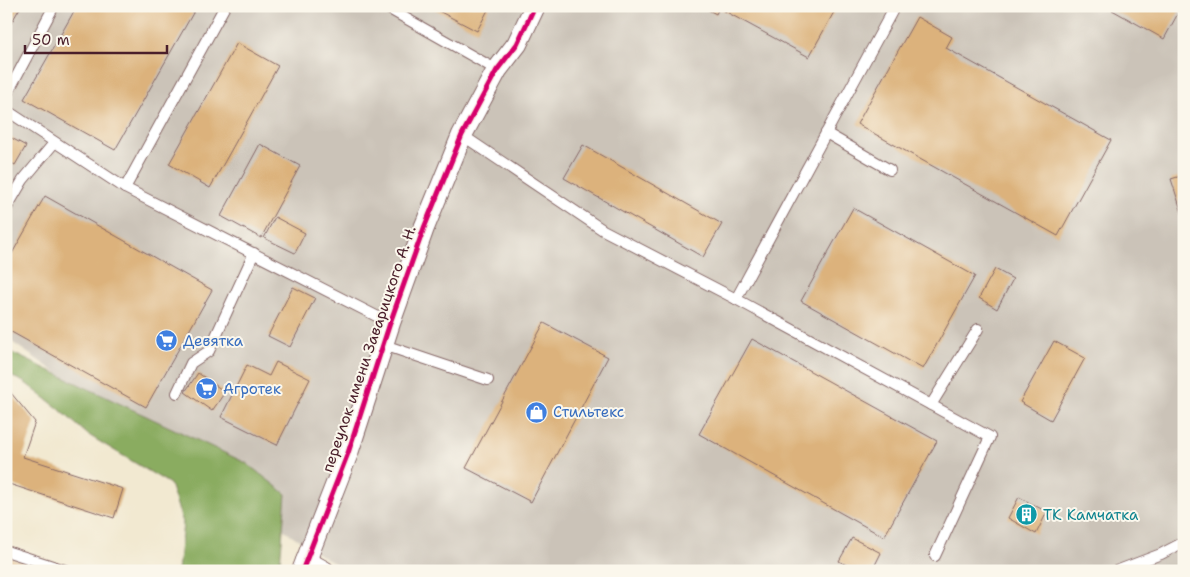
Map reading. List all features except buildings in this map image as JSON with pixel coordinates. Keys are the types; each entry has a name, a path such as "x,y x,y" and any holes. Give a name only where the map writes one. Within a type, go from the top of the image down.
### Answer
{"street":[{"name":"переулок имени Заварицкого А. Н.","path":"304,566 348,453 424,228 462,135 497,70 517,44 535,6"},
{"path":"304,566 324,571"}],"lane":[{"path":"6,96 54,6"},
{"path":"126,188 224,6"},
{"path":"384,6 497,70"},
{"path":"736,299 894,6"},
{"path":"6,110 54,143 126,188 390,324"},
{"path":"826,133 890,170"},
{"path":"462,135 603,230 736,299 990,437 935,556"},
{"path":"6,209 24,180 54,143"},
{"path":"177,393 191,363 209,352 254,253"},
{"path":"931,405 978,329"},
{"path":"384,345 488,380"},
{"path":"1116,571 1161,554 1184,542"},
{"path":"6,551 68,571"}],"shaded area":[{"path":"6,6 1184,6 1184,571 349,571 325,558 6,338"}],"green space":[{"path":"6,350 246,463 286,494 278,571 178,571 183,523 170,484 87,434 58,408 24,382 6,374"}],"cycle path":[{"path":"302,571 348,453 390,323 424,228 462,135 497,70 517,44 535,6"}],"place":[{"name":"Девятка","path":"167,341"},
{"name":"Агротек","path":"207,389"},
{"name":"Стильтекс","path":"537,412"},
{"name":"ТК Камчатка","path":"1027,515"}]}
